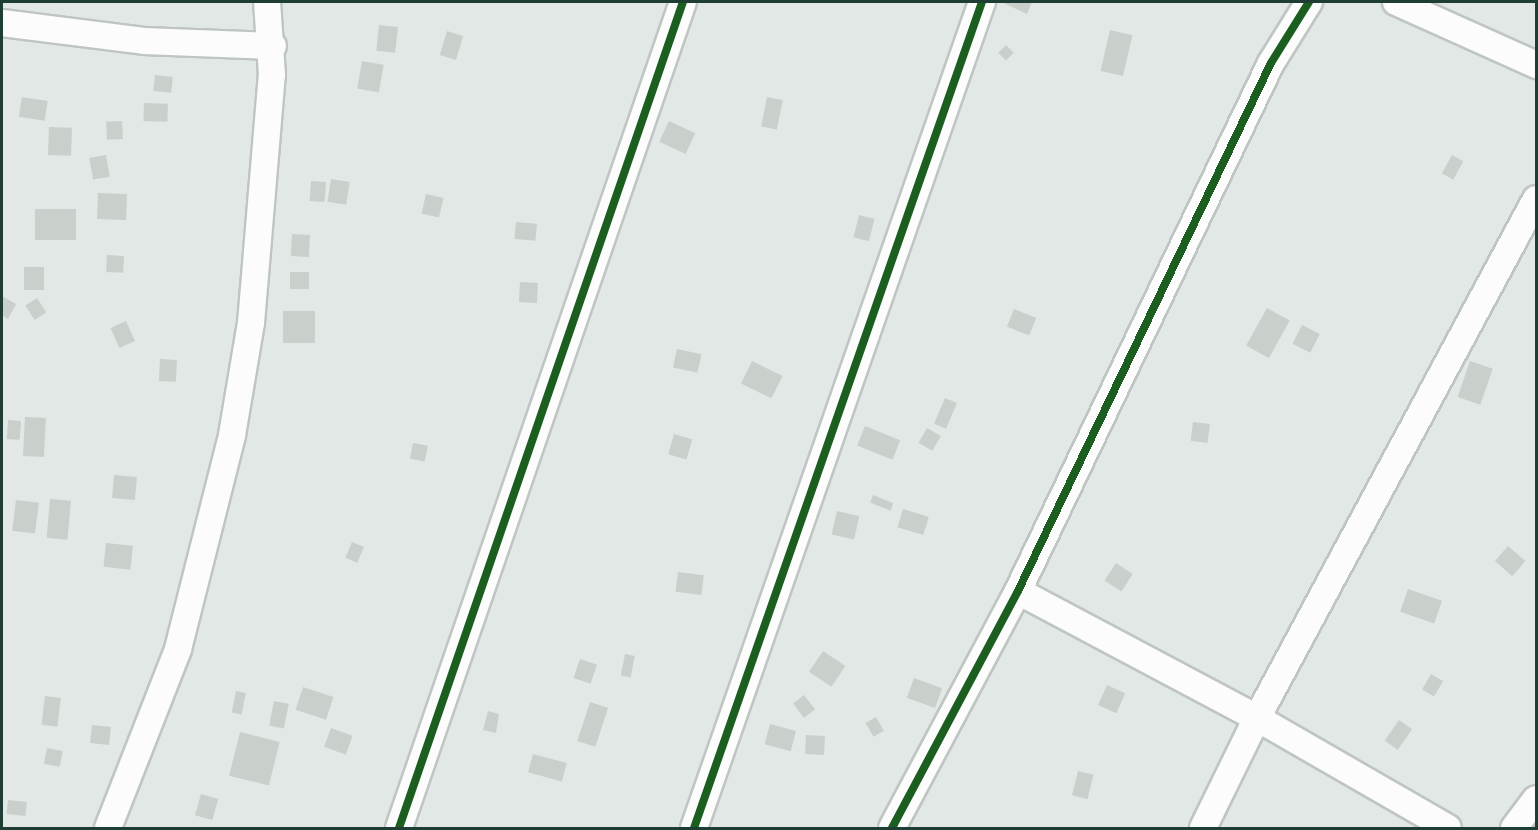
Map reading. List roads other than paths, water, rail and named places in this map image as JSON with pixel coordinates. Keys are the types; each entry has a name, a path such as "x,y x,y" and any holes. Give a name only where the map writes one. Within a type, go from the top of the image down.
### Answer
{"street":[{"path":"108,828 178,650 232,435 251,324 273,46 267,2"},
{"path":"399,828 683,2"},
{"path":"694,828 982,2"},
{"path":"892,828 1018,591 1271,63 1309,2"},
{"path":"1396,2 1536,65"},
{"path":"2,23 144,41 273,46"},
{"path":"1203,828 1257,718 1536,199"},
{"path":"1018,591 1257,718 1448,828"},
{"path":"1514,828 1536,799"}]}
